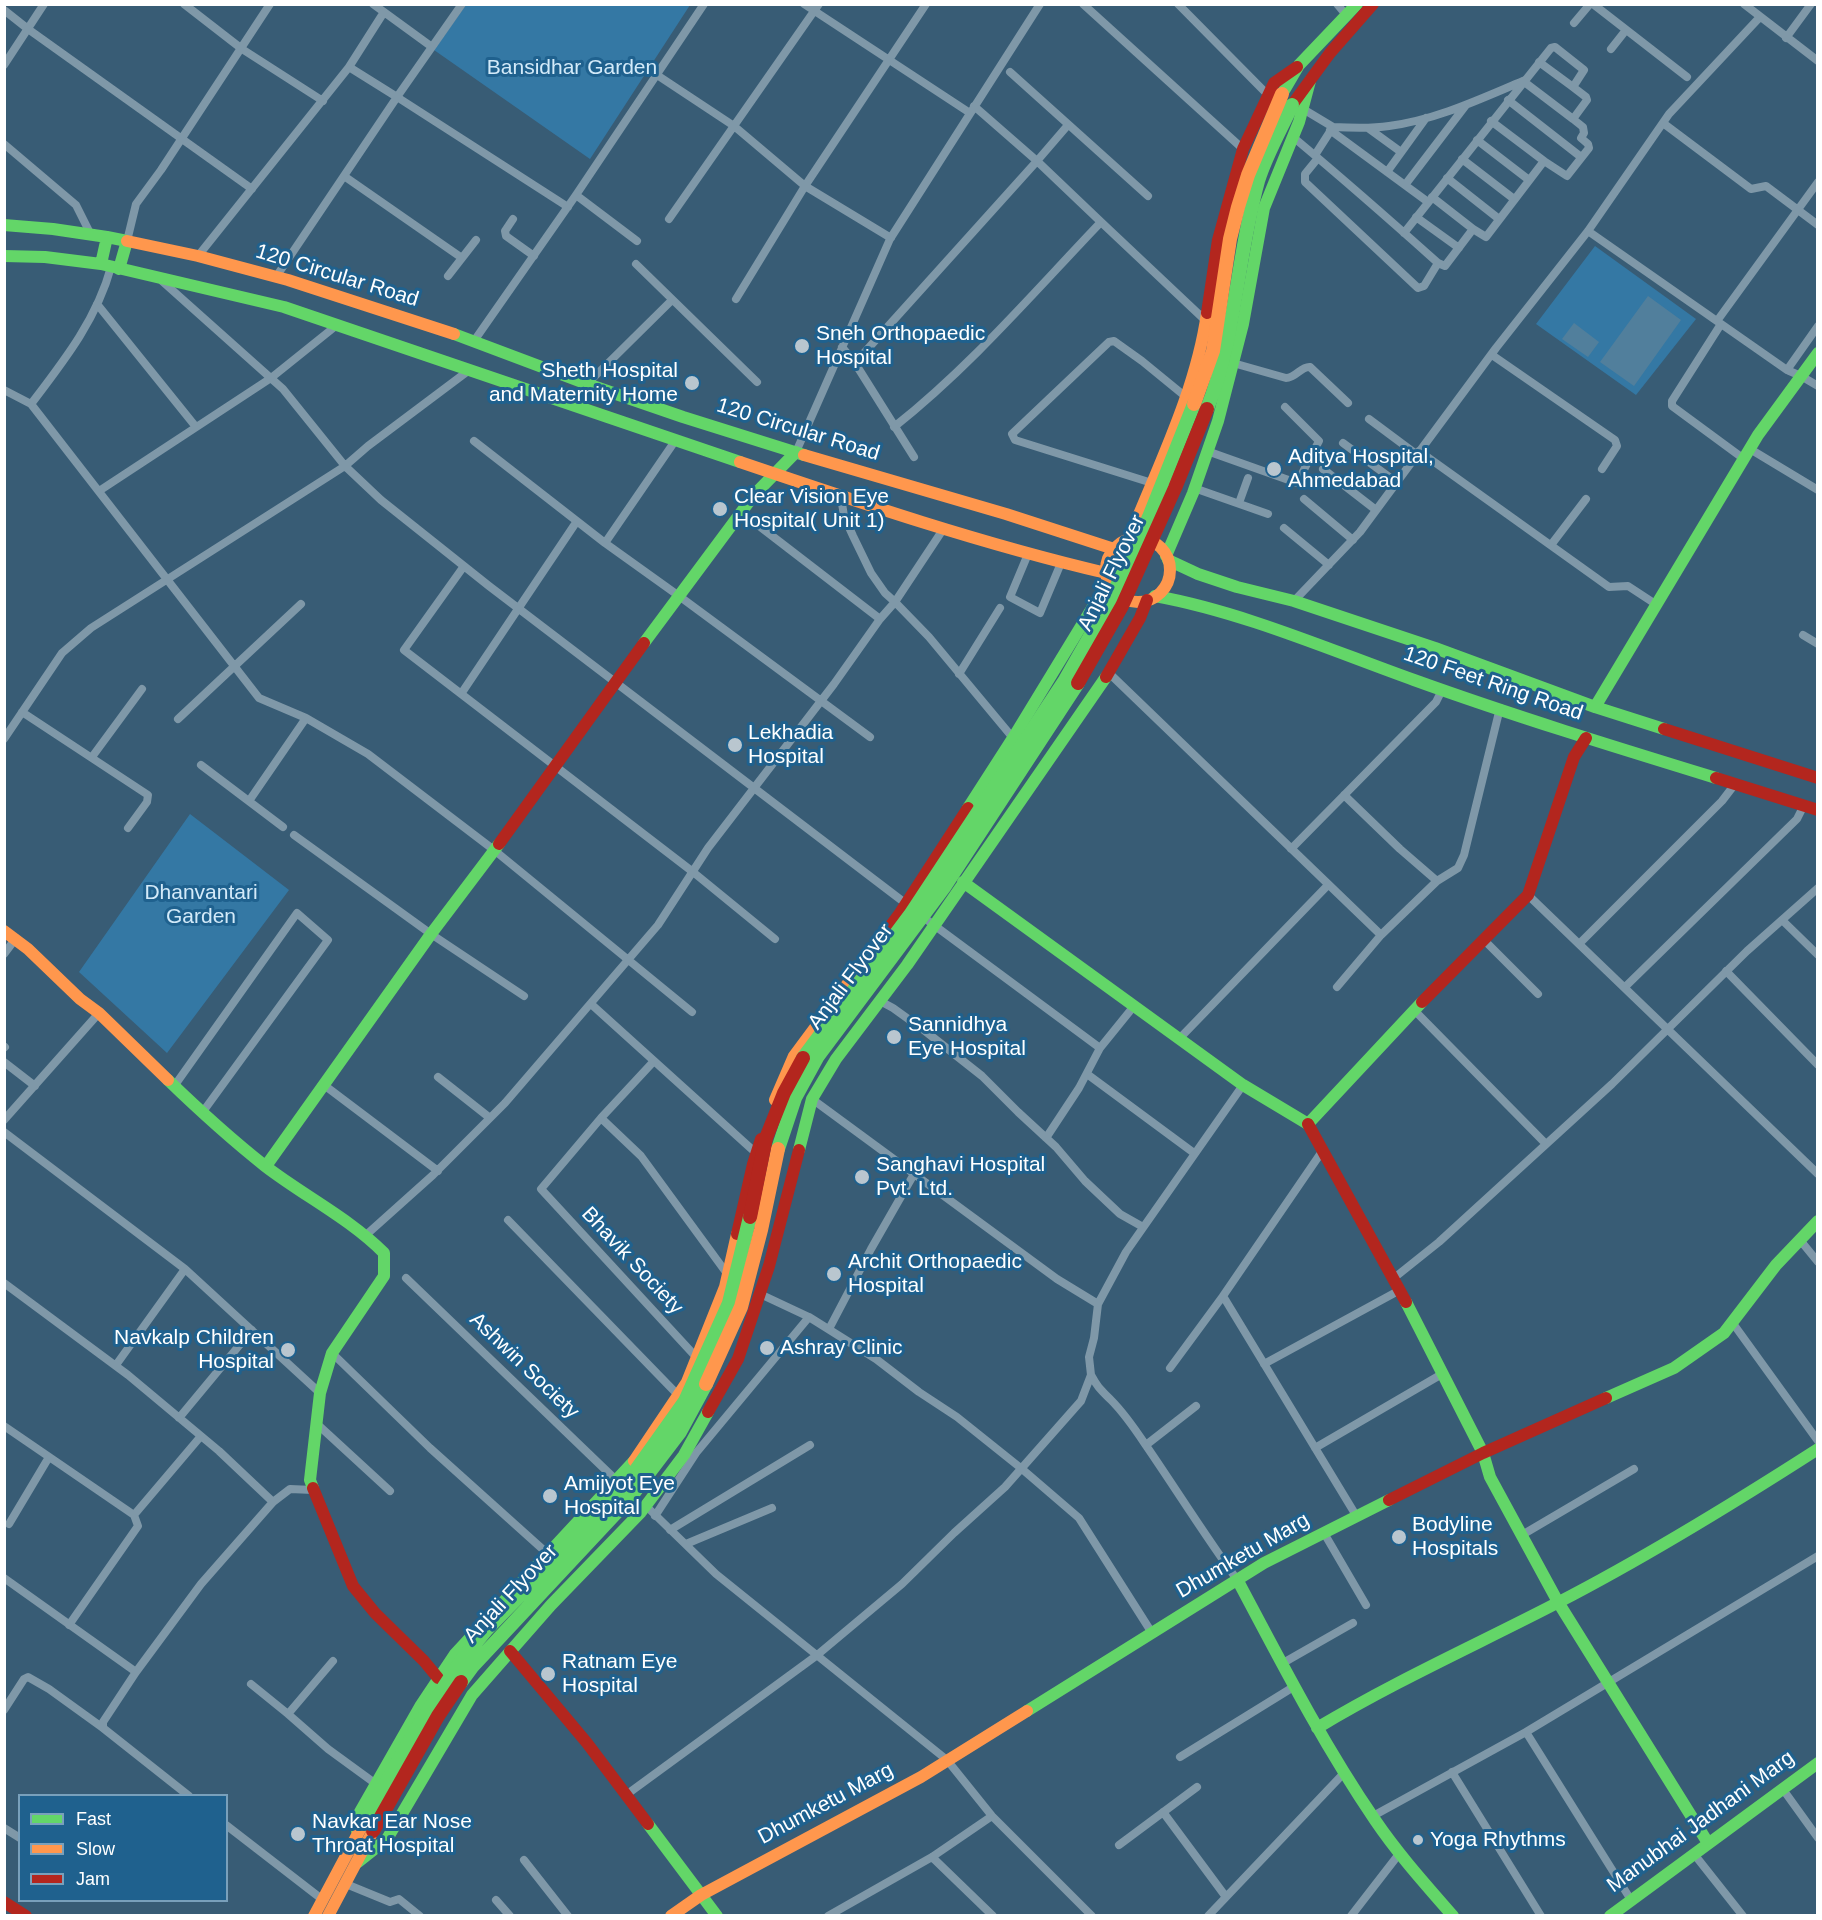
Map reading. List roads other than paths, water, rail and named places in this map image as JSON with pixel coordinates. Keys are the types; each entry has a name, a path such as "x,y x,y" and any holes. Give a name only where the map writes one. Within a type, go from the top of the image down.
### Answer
{"street":[{"path":"4,65 45,4"},
{"path":"184,4 242,49 323,101"},
{"path":"110,266 127,241 136,204 270,4"},
{"path":"374,4 432,47"},
{"path":"276,277 462,4"},
{"path":"474,341 568,207 704,4"},
{"path":"804,4 817,8 889,60 972,109 1037,161 1206,321"},
{"path":"736,299 805,186 926,4"},
{"path":"266,1166 431,934 741,512 754,495 796,452 891,238 1040,4"},
{"path":"1083,4 1243,149"},
{"path":"1129,539 1186,397 1204,335 1218,240 1243,149 1275,95 1178,4"},
{"path":"1337,4 1347,16"},
{"name":"Anjali Flyover","path":"328,1916 358,1862 368,1828 418,1726 463,1658 487,1629 621,1491 685,1401 729,1303 748,1227 766,1138 783,1093 808,1049 916,905 1065,680 1109,603 1149,517 1202,385 1213,351 1230,239 1238,207 1275,95 1299,65 1357,4"},
{"name":"Anjali Flyover","path":"355,1838 368,1828 472,1666 629,1499 680,1432 695,1407 741,1307 761,1230 779,1142 795,1098 818,1056 945,886 1022,771 1078,684 1122,606 1175,488 1213,393 1225,351 1244,240 1259,178 1298,107 1310,76 1373,4"},
{"path":"1574,23 1591,4 1687,76"},
{"path":"1744,4 1759,18 1818,61"},
{"path":"1786,38 1811,4"},
{"path":"669,219 817,8"},
{"path":"4,10 252,189"},
{"path":"198,256 349,67 384,12"},
{"path":"1294,601 1353,540 1588,231 1663,123 1759,18"},
{"path":"1611,50 1626,30"},
{"path":"1404,232 1551,48 1555,47 1585,71 1573,87"},
{"path":"1539,62 1587,99 1573,119"},
{"path":"349,67 568,207"},
{"path":"1011,72 1148,196"},
{"path":"657,75 734,126 805,186 891,238"},
{"path":"1331,129 1390,126 1426,118 1523,81"},
{"path":"1491,121 1567,176 1589,146 1581,138 1584,132 1583,127 1523,81"},
{"path":"1508,100 1581,157"},
{"path":"1405,185 1466,104"},
{"path":"1167,558 1218,421 1243,324 1264,208 1293,137 1298,107 1405,185 1486,237 1544,161"},
{"path":"1387,172 1426,118"},
{"path":"1663,123 1751,189 1766,186 1818,225"},
{"path":"855,363 1068,125"},
{"path":"1368,128 1401,152"},
{"path":"1331,129 1305,174 1305,182 1418,288 1424,286 1438,263"},
{"path":"1293,137 1438,263 1445,266 1473,229"},
{"path":"1477,140 1529,180"},
{"path":"5,145 76,205 90,233"},
{"path":"1462,159 1514,199"},
{"path":"344,176 462,258"},
{"path":"1447,178 1499,219"},
{"path":"1818,182 1719,323 1672,401 1672,406 1747,454 1818,490"},
{"path":"576,195 637,241"},
{"path":"1416,217 1459,248"},
{"path":"513,219 505,231 506,236 534,256"},
{"path":"894,427 929,399 977,353 1101,222"},
{"path":"4,225 90,233 107,237 110,266 104,291 71,352 31,404"},
{"path":"1588,231 1787,370 1818,386"},
{"name":"120 Circular Road","path":"107,237 198,256 276,277 474,341 587,384 695,421 1006,514 1114,549"},
{"path":"448,276 476,240"},
{"path":"4,256 45,257 110,266 284,307 841,497 1107,578"},
{"path":"636,264 757,382"},
{"path":"157,277 271,378 345,466 381,500 520,609 755,787 816,837 1100,1048"},
{"path":"587,384 672,300"},
{"path":"97,304 196,428"},
{"path":"99,491 271,378 337,325"},
{"path":"1787,370 1818,327"},
{"path":"1152,483 1015,440 1012,434 1109,342 1114,340 1186,397"},
{"path":"842,347 855,363 914,458"},
{"path":"1595,707 1747,454 1818,353"},
{"path":"1492,355 1615,440 1617,446 1602,469"},
{"path":"1233,363 1286,378 1293,377 1307,366 1310,367 1348,403"},
{"path":"4,739 62,652 91,628 345,466 468,371"},
{"path":"4,390 31,404 259,698 306,718 368,754 494,850 692,1012"},
{"path":"1207,451 1297,483 1319,441 1285,407"},
{"path":"1369,419 1609,587 1628,586 1657,605"},
{"path":"474,441 605,543 870,737"},
{"path":"605,543 675,441"},
{"path":"1343,443 1396,482"},
{"path":"1323,469 1376,510"},
{"path":"1239,503 1248,478"},
{"path":"1194,488 1268,514"},
{"path":"841,497 844,516 871,573 885,593 929,637 1013,738"},
{"path":"1304,499 1353,540"},
{"path":"1551,545 1586,499"},
{"path":"741,512 880,619"},
{"path":"461,694 577,521"},
{"path":"366,1235 438,1171 490,1118 658,925 708,848 880,619 896,602 944,528"},
{"path":"1284,528 1329,565"},
{"path":"358,1862 387,1839 472,1695 551,1605 645,1505 684,1455 738,1359 769,1266 812,1099 836,1059 907,965 1109,673 1151,598 1163,589 1169,570 1167,558 1154,542 1142,538 1129,539 1114,549 1106,564 1107,578 1113,590 1128,600 1151,598"},
{"path":"1028,554 1010,597 1040,613 1061,563"},
{"name":"120 Feet Ring Road","path":"1167,558 1198,574 1237,587 1294,601 1435,648 1595,707 1818,778"},
{"path":"464,566 404,650 693,872 775,939"},
{"path":"315,1916 355,1838 360,1812 421,1704 454,1654 632,1464 687,1382 725,1287 756,1154 785,1074 794,1056 906,904 1013,738 1107,578"},
{"name":"120 Feet Ring Road","path":"1151,598 1183,601 1227,613 1442,690 1586,738 1811,808"},
{"path":"178,719 233,665 301,604"},
{"path":"959,674 1000,608"},
{"path":"1803,635 1818,644"},
{"path":"1109,673 1381,935"},
{"path":"92,757 142,688"},
{"path":"1291,849 1436,702 1442,690"},
{"path":"1337,987 1381,935 1437,882 1458,868 1464,855 1500,708"},
{"path":"22,712 148,795 147,802 128,828"},
{"path":"249,801 306,718"},
{"path":"1308,1124 1414,1010 1528,895 1574,757 1586,738"},
{"path":"201,765 283,827"},
{"path":"1580,943 1722,801 1735,784"},
{"path":"1344,795 1437,882"},
{"path":"1625,987 1811,808"},
{"path":"294,835 431,934 524,996"},
{"path":"963,882 1243,1086 1308,1124 1397,1284 1483,1453 1490,1477 1558,1602 1708,1843"},
{"path":"1179,1039 1328,885"},
{"path":"1264,1364 1397,1284 1545,1143 1612,1084 1726,971 1818,888"},
{"path":"1528,895 1818,1174"},
{"path":"175,1085 297,913 328,940 202,1113"},
{"path":"1782,920 1818,955"},
{"path":"4,954 10,935 87,1006 99,1013 202,1113 266,1166 366,1235 384,1253 384,1276 332,1353 320,1393 310,1480 353,1586 375,1613 438,1678"},
{"path":"1484,940 1538,994"},
{"path":"1726,971 1818,1065"},
{"path":"880,1001 901,1014 982,1076 1120,1214 1143,1227"},
{"path":"591,1004 756,1154"},
{"path":"1046,1138 1087,1074 1100,1048 1134,1006"},
{"path":"1414,1010 1545,1143"},
{"path":"4,1120 99,1013"},
{"path":"654,1061 601,1118 641,1156 728,1275 760,1294 809,1317 876,1359 957,1417 1022,1469 1079,1518 1152,1633"},
{"path":"4,1062 35,1086"},
{"path":"1087,1074 1194,1153"},
{"path":"438,1077 490,1118"},
{"path":"324,1085 438,1171"},
{"path":"1243,1086 1126,1252 1098,1304 1089,1357 1091,1375 1099,1390 1110,1399 1146,1445 1238,1581 1317,1728 1344,1773 1399,1854 1453,1916"},
{"path":"812,1099 1057,1280 1098,1304"},
{"name":"Bhavik Society","path":"601,1118 541,1189 697,1358"},
{"path":"4,1132 185,1269 320,1393"},
{"path":"1170,1368 1223,1296 1323,1150"},
{"path":"829,1329 914,1174"},
{"path":"508,1220 678,1395"},
{"name":"Dhumketu Marg","path":"671,1916 701,1895 921,1777 1264,1563 1483,1453 1674,1368 1724,1333 1776,1265 1818,1221"},
{"path":"1800,1240 1818,1262"},
{"path":"116,1365 185,1269"},
{"name":"Ashwin Society","path":"406,1278 616,1480"},
{"path":"4,1283 116,1365 201,1436 273,1502"},
{"path":"1223,1296 1357,1517"},
{"path":"655,1516 696,1453 809,1317"},
{"path":"1732,1322 1818,1441"},
{"path":"179,1418 252,1330"},
{"path":"332,1353 430,1448 548,1554"},
{"path":"1315,1448 1442,1374"},
{"path":"626,1795 816,1656 902,1584 1022,1469 1081,1401 1091,1375"},
{"path":"1146,1445 1196,1406"},
{"path":"316,1423 390,1491"},
{"path":"4,1426 134,1515 138,1527 69,1625"},
{"path":"134,1515 201,1436"},
{"path":"670,1530 810,1445"},
{"path":"1317,1728 1355,1704 1558,1602 1731,1506 1818,1449"},
{"path":"9,1524 50,1457"},
{"path":"1521,1535 1634,1469"},
{"path":"616,1480 716,1574 947,1761 992,1816 1092,1916"},
{"path":"103,1728 103,1722 136,1672 201,1584 273,1502 290,1489 314,1490"},
{"path":"686,1544 772,1508"},
{"path":"1324,1533 1366,1605"},
{"path":"1373,1816 1526,1732 1818,1556"},
{"path":"4,1578 136,1672"},
{"path":"1283,1663 1353,1623"},
{"path":"510,1651 587,1743 717,1916"},
{"path":"288,1714 333,1661"},
{"path":"4,1710 24,1679 28,1677 49,1689 103,1728 186,1794"},
{"path":"251,1684 328,1749 376,1784"},
{"path":"1180,1757 1295,1686"},
{"path":"1526,1732 1631,1900"},
{"name":"Manubhai Jadhani Marg","path":"1610,1916 1818,1763"},
{"path":"1452,1772 1540,1916"},
{"path":"1208,1916 1344,1773"},
{"path":"1119,1845 1197,1787"},
{"path":"1782,1788 1818,1838"},
{"path":"1163,1812 1226,1897"},
{"path":"828,1916 932,1857 992,1816"},
{"path":"228,1827 323,1900"},
{"path":"4,1828 18,1837"},
{"path":"1351,1916 1399,1854"},
{"path":"1694,1854 1743,1916"},
{"path":"932,1857 993,1916"},
{"path":"524,1860 567,1916"},
{"path":"346,1884 390,1902 399,1899 420,1916"},
{"path":"496,1900 510,1916"},
{"path":"4,1902 26,1916"}],"place":[{"name":"Sneh Orthopaedic Hospital","path":"802,346"},
{"name":"Sheth Hospital and Maternity Home","path":"692,383"},
{"name":"Aditya Hospital, Ahmedabad","path":"1274,469"},
{"name":"Clear Vision Eye Hospital( Unit 1)","path":"720,509"},
{"name":"Lekhadia Hospital","path":"735,745"},
{"name":"Sannidhya Eye Hospital","path":"894,1037"},
{"name":"Sanghavi Hospital Pvt. Ltd.","path":"862,1177"},
{"name":"Archit Orthopaedic Hospital","path":"834,1274"},
{"name":"Ashray Clinic","path":"767,1348"},
{"name":"Navkalp Children Hospital","path":"288,1350"},
{"name":"Amijyot Eye Hospital","path":"550,1496"},
{"name":"Bodyline Hospitals","path":"1399,1537"},
{"name":"Ratnam Eye Hospital","path":"548,1674"},
{"name":"Navkar Ear Nose Throat Hospital","path":"298,1834"},
{"name":"Yoga Rhythms","path":"1418,1840"}],"park label":[{"name":"Bansidhar Garden","path":"572,68"},
{"name":"Dhanvantari Garden","path":"201,905"}]}
